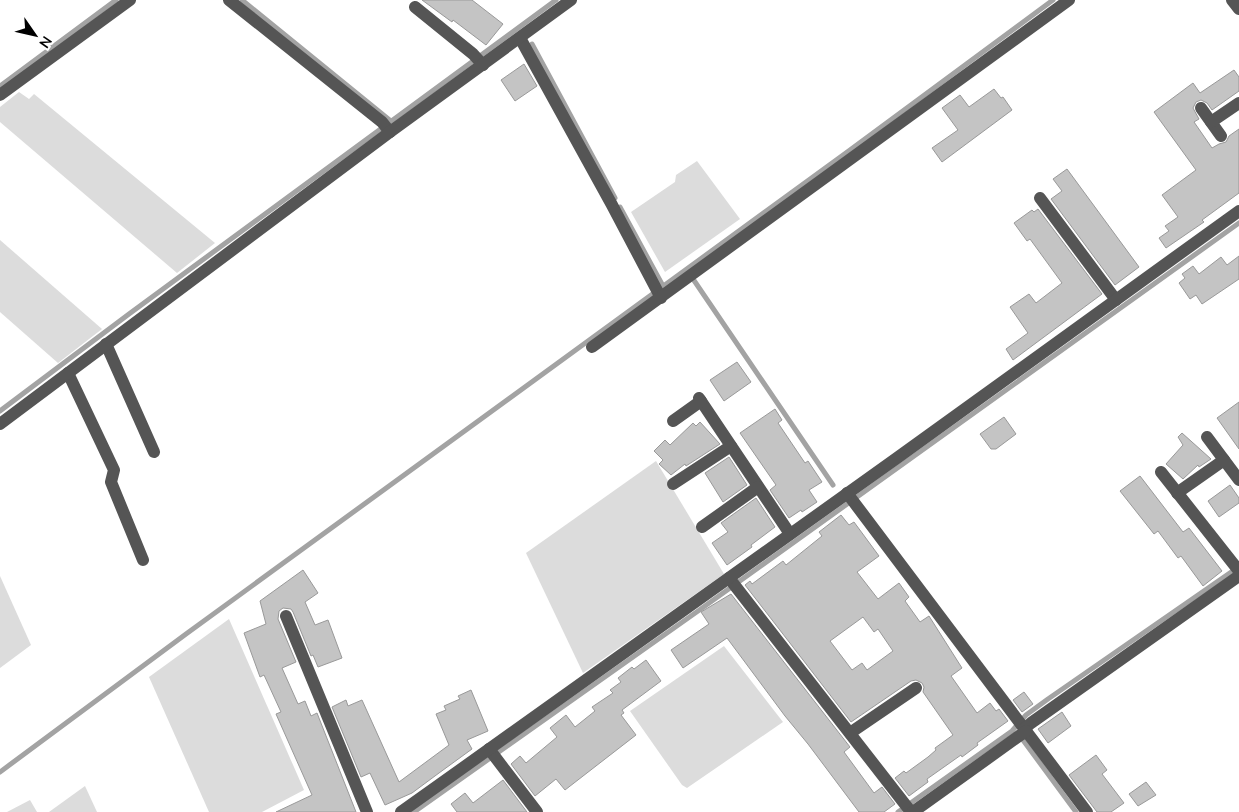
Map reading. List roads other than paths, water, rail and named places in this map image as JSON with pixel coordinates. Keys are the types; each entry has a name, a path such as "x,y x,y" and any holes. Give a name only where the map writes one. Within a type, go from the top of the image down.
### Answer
{"street":[{"path":"0,95 130,0"},
{"path":"229,0 387,128"},
{"path":"0,424 478,60 520,38 571,0"},
{"path":"592,347 658,292 691,276 1069,0"},
{"path":"1232,0 1239,9"},
{"path":"414,7 478,60"},
{"path":"520,38 658,292"},
{"path":"1211,122 1239,103"},
{"path":"1201,108 1221,136"},
{"path":"1040,198 1116,300"},
{"path":"401,812 493,754 732,582 790,534 851,498 1116,300 1239,211"},
{"path":"106,344 154,452"},
{"path":"68,373 114,470 110,482 143,560"},
{"path":"673,421 700,399 790,534"},
{"path":"1207,437 1239,480"},
{"path":"673,484 731,446"},
{"path":"1177,493 1224,460"},
{"path":"732,582 910,809 1237,570 1161,472"},
{"path":"702,527 758,487"},
{"path":"851,498 1021,729 1087,812"},
{"path":"286,616 367,812"},
{"path":"850,733 916,688"},
{"path":"493,754 537,812"}],"waterway":[{"path":"0,86 116,0"},
{"path":"242,0 392,122"},
{"path":"0,411 556,0"},
{"path":"0,772 1053,0"},
{"path":"532,44 615,198"},
{"path":"620,207 663,286"},
{"path":"414,812 1239,223"},
{"path":"691,276 833,485"},
{"path":"898,812 1012,731 1026,715 1048,699 1237,568"},
{"path":"1020,736 1076,812"}]}
